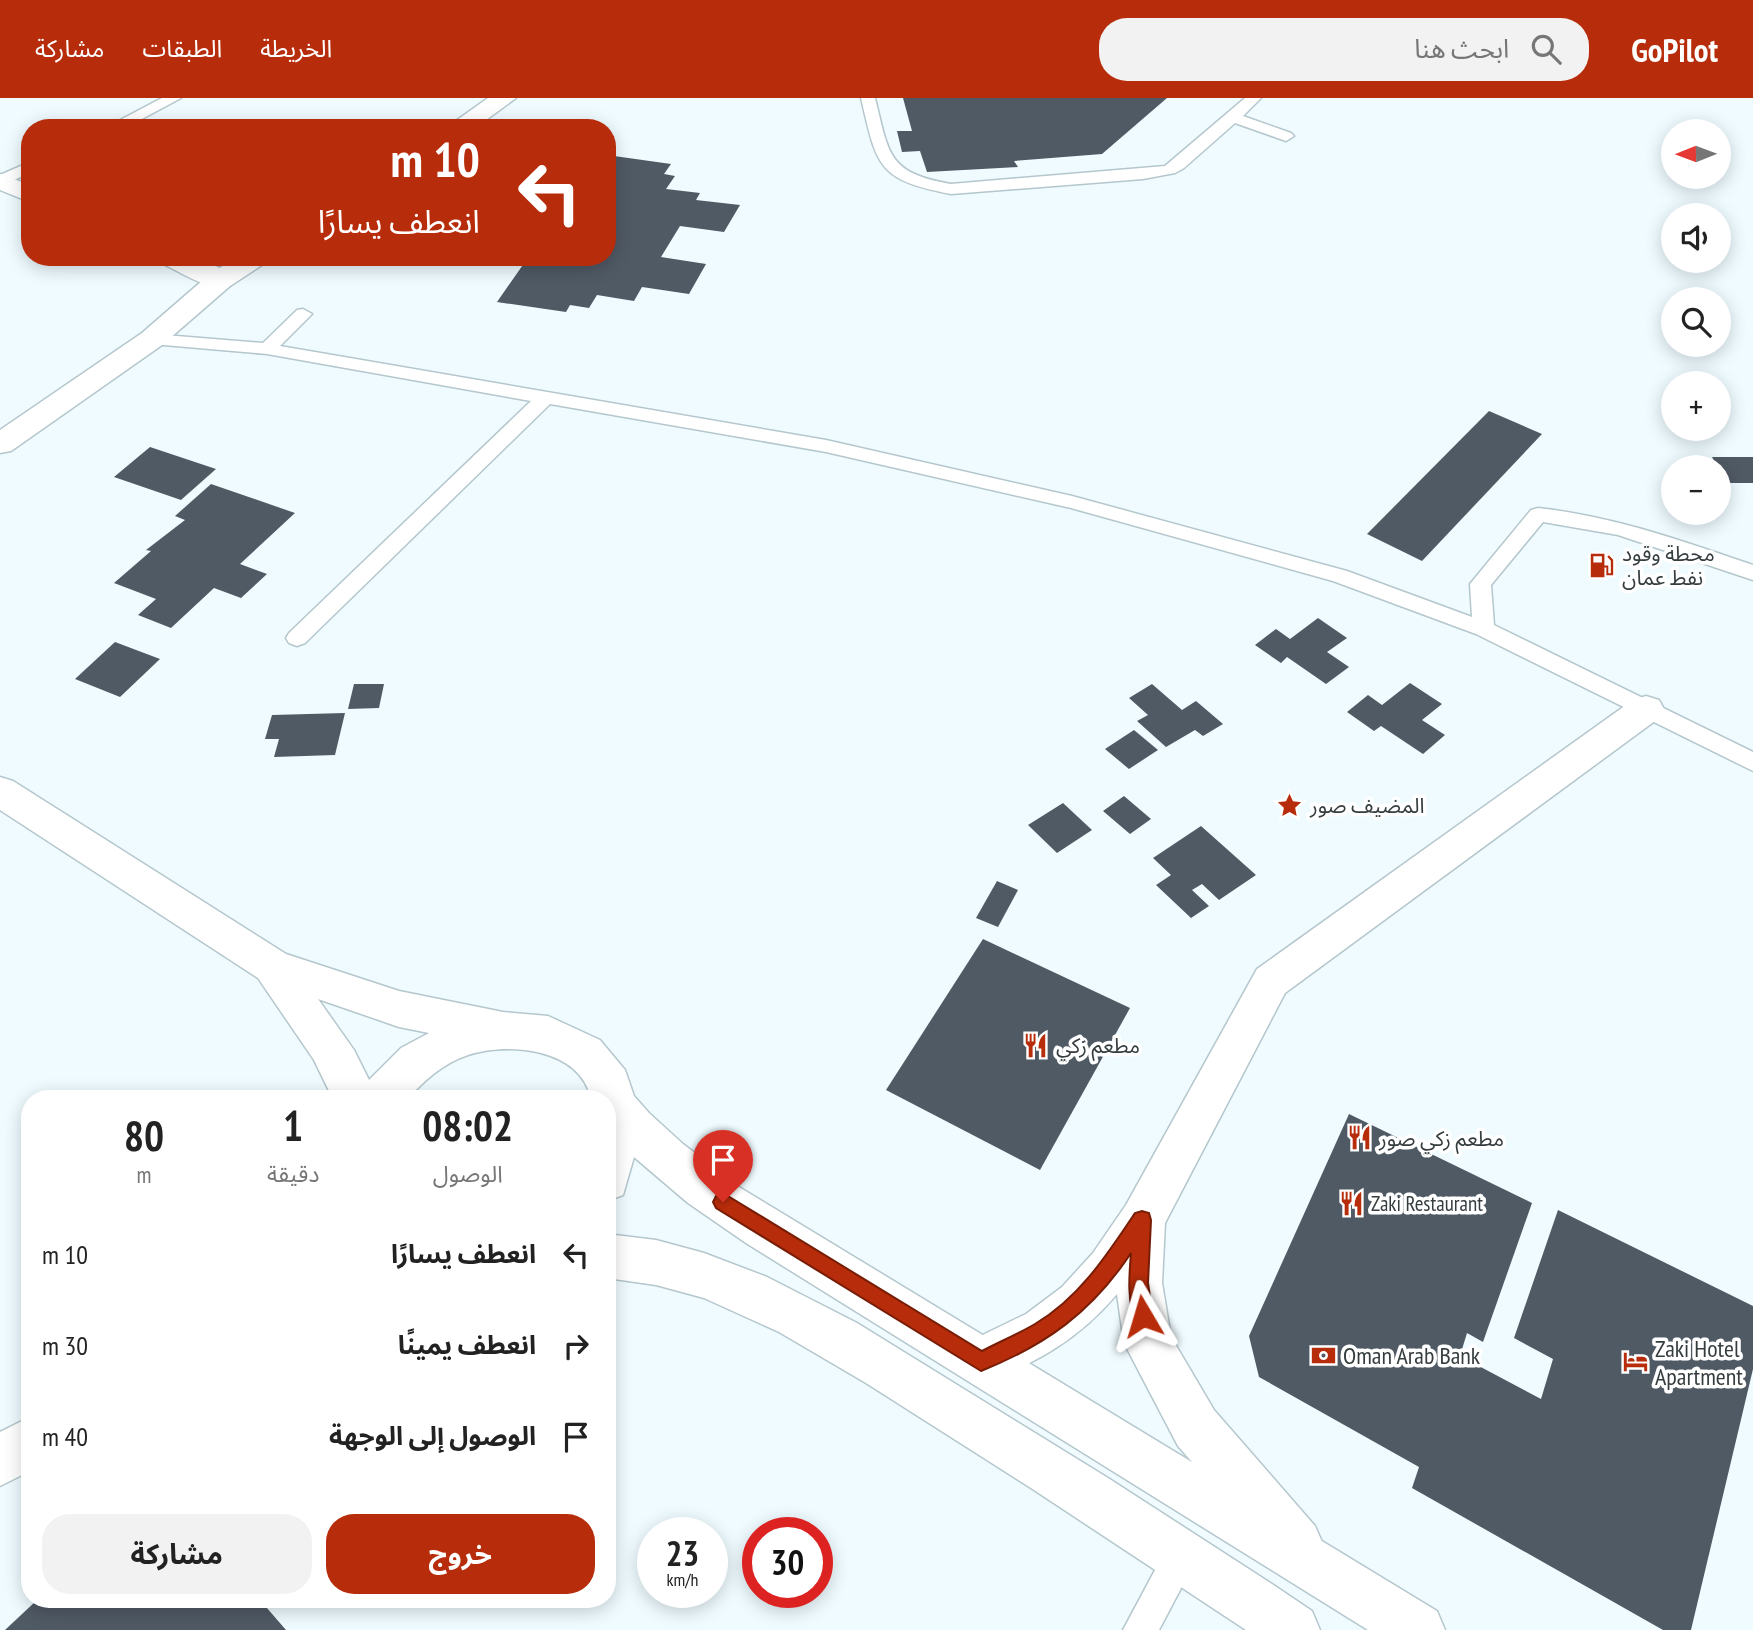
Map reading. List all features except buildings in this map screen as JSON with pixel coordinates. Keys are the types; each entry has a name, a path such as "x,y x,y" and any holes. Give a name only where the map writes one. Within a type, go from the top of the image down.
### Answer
{"street":[{"path":"472,119 504,98"},
{"path":"1,181 21,190"},
{"path":"190,266 220,280"},
{"path":"0,444 152,339 220,280 242,266"},
{"path":"981,1362 1043,1331 1079,1303 1109,1269 1142,1220 1271,981 1646,709"},
{"path":"0,790 272,966 399,1009 498,1028 532,1029 562,1038 579,1050 607,1079 611,1090"},
{"path":"272,966 340,1065 351,1090"},
{"path":"386,1090 402,1070 432,1049 464,1035 498,1028"},
{"path":"616,1104 619,1144 616,1153"},
{"path":"618,1109 637,1132 723,1202 1418,1630"},
{"path":"1142,1220 1139,1283 1148,1343 1196,1428 1318,1568"},
{"path":"616,1258 683,1270 744,1290 775,1304 938,1401 1182,1554 1284,1625"},
{"path":"0,1461 21,1448"}],"lane":[{"path":"131,119 174,98"},
{"path":"867,98 881,152 889,164 901,174 951,189 1157,173 1178,165 1254,98"},
{"path":"1232,117 1286,136"},
{"path":"1,181 21,171"},
{"path":"267,349 303,314"},
{"path":"152,339 267,349 547,396 826,446 1072,502 1340,576 1483,629 1753,762"},
{"path":"297,638 547,396"},
{"path":"1483,629 1480,584 1538,515 1578,517 1692,551 1753,573"},
{"path":"1140,1630 1182,1554"}],"place":[{"name":"محطة وقود نفط عمان","path":"1602,565"},
{"name":"المضيف صور","path":"1290,805"},
{"name":"مطعم زكي","path":"1036,1045"},
{"name":"مطعم زكي صور","path":"1359,1138"},
{"name":"Zaki Restaurant","path":"1351,1203"},
{"name":"Oman Arab Bank","path":"1323,1355"},
{"name":"Zaki Hotel Apartment","path":"1635,1362"}],"route":[{"path":"723,1202 981,1362 1043,1331 1079,1303 1109,1269 1142,1220 1139,1283 1143,1316"}]}
